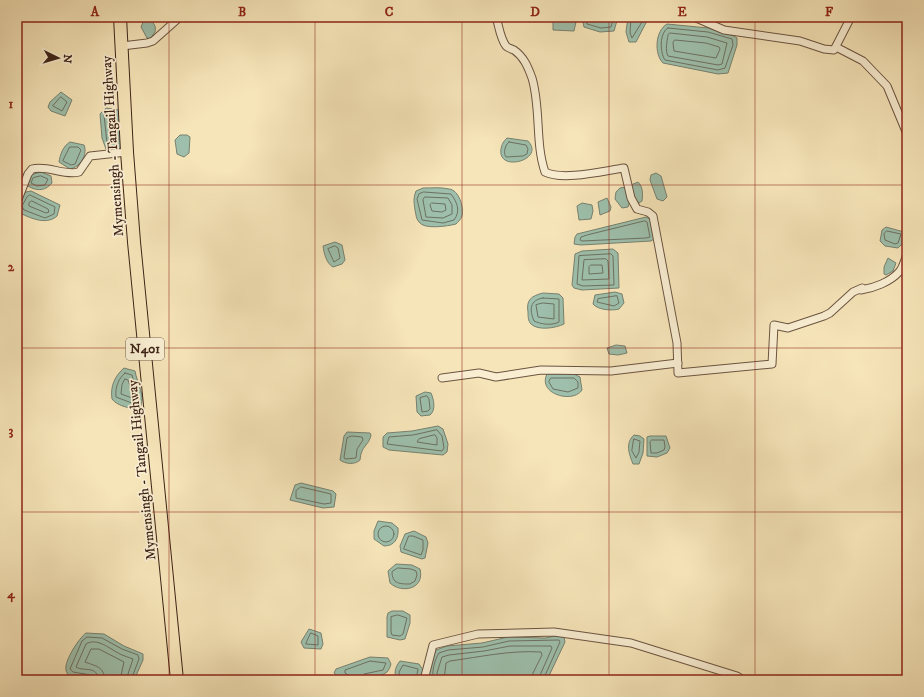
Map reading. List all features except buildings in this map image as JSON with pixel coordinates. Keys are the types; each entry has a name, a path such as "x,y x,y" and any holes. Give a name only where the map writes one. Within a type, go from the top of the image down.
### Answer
{"highway":[{"name":"Mymensingh - Tangail Highway","path":"120,17 127,152 177,680"}],"street":[{"path":"122,46 152,41 180,17"},
{"path":"496,17 503,41 507,47 514,50 526,62 532,79 539,116 542,162 545,172 553,176 575,175 624,168 632,198 637,209 648,212 653,216 677,343 678,373 772,364 774,325 788,328 830,313 853,292 862,288 861,290 869,289 889,280 900,271 907,254"},
{"path":"694,17 724,30 800,41 824,49 834,50 851,17"},
{"path":"836,47 863,61 888,86 907,134"},
{"path":"17,202 28,174 32,169 42,168 73,174 79,172 90,156 127,152"},
{"path":"442,378 479,373 496,377 541,370 611,372 678,363"},
{"path":"424,680 433,645 478,634 554,632 631,643 737,676 743,680"}],"water":[{"path":"553,17 577,17 574,31 553,30"},
{"path":"582,17 618,17 614,31 600,32 584,27"},
{"path":"628,17 649,17 636,42 629,42 626,32"},
{"path":"144,20 151,21 155,27 155,32 150,39 147,38 141,27"},
{"path":"667,24 708,28 737,38 737,45 728,73 718,74 663,63 658,54 657,43 660,32"},
{"path":"61,92 72,100 65,116 51,111 48,107 50,102"},
{"path":"106,108 119,110 122,144 121,149 117,151 106,149 102,138 100,114"},
{"path":"180,135 187,135 190,137 189,153 184,157 177,154 175,140"},
{"path":"507,138 528,141 532,148 531,154 520,161 506,161 502,156 501,149"},
{"path":"70,142 84,145 85,153 80,163 74,168 70,169 59,162 62,151"},
{"path":"41,172 51,176 52,183 49,186 40,190 26,185 30,175"},
{"path":"656,173 661,176 667,197 663,201 657,199 650,180 651,175"},
{"path":"638,182 642,188 642,201 639,203 634,200 631,185"},
{"path":"626,187 630,200 628,207 622,208 615,199 616,192 620,188"},
{"path":"423,188 446,188 456,192 461,204 462,217 456,224 431,227 419,222 416,215 414,198 416,191"},
{"path":"31,191 60,205 57,216 53,219 44,221 34,219 20,213 19,204 21,199 26,192"},
{"path":"607,198 611,207 610,211 600,215 598,202"},
{"path":"582,203 592,205 593,211 591,219 579,220 577,206"},
{"path":"646,217 650,219 654,239 651,241 581,245 574,244 577,234"},
{"path":"886,227 904,232 904,242 898,248 885,246 880,241 882,230"},
{"path":"335,242 342,245 345,260 342,264 333,267 327,260 323,246"},
{"path":"613,249 618,253 619,288 582,290 574,288 572,285 575,254 582,251"},
{"path":"888,258 896,263 893,271 886,275 884,274 884,267"},
{"path":"615,292 622,294 624,303 619,309 605,310 598,308 593,304 595,295"},
{"path":"543,293 559,294 563,298 564,324 552,328 538,328 530,323 528,318 528,304 530,299"},
{"path":"616,345 625,346 627,353 618,355 609,354 607,348"},
{"path":"124,368 135,371 142,394 142,403 140,408 125,407 112,399 114,382 118,374"},
{"path":"547,374 574,374 580,377 582,390 578,394 571,396 557,395 551,392 547,387 545,381"},
{"path":"425,392 431,393 434,408 430,415 421,416 417,412 416,396"},
{"path":"438,426 443,429 448,444 447,452 443,455 389,450 383,447 383,437 387,433 412,431"},
{"path":"347,432 370,433 371,435 369,441 363,448 360,460 355,463 347,463 340,460 344,436"},
{"path":"634,435 640,436 644,439 643,453 639,464 633,464 629,453 629,442"},
{"path":"666,436 670,448 667,453 657,457 647,456 647,437"},
{"path":"301,483 333,491 336,494 334,507 323,508 290,500 295,485"},
{"path":"378,521 392,523 398,528 397,539 391,545 384,546 374,539 374,531"},
{"path":"414,531 426,537 428,543 425,558 422,559 401,552 400,546 405,534"},
{"path":"396,564 412,565 420,569 421,576 416,585 406,589 390,583 388,571"},
{"path":"392,611 403,611 410,615 410,623 405,639 400,640 387,637 387,617 388,613"},
{"path":"309,629 321,633 323,644 321,649 304,648 301,642"},
{"path":"86,633 104,634 124,646 143,654 143,660 134,680 99,680 69,676 66,670 67,661 76,645"},
{"path":"556,636 564,637 565,642 547,680 429,680 430,665 436,650 447,646 482,643 508,637 545,638"},
{"path":"370,657 388,658 391,664 388,671 376,677 360,679 345,678 334,673 336,669"},
{"path":"400,661 419,664 423,670 419,680 397,679 395,674 397,665"}]}
